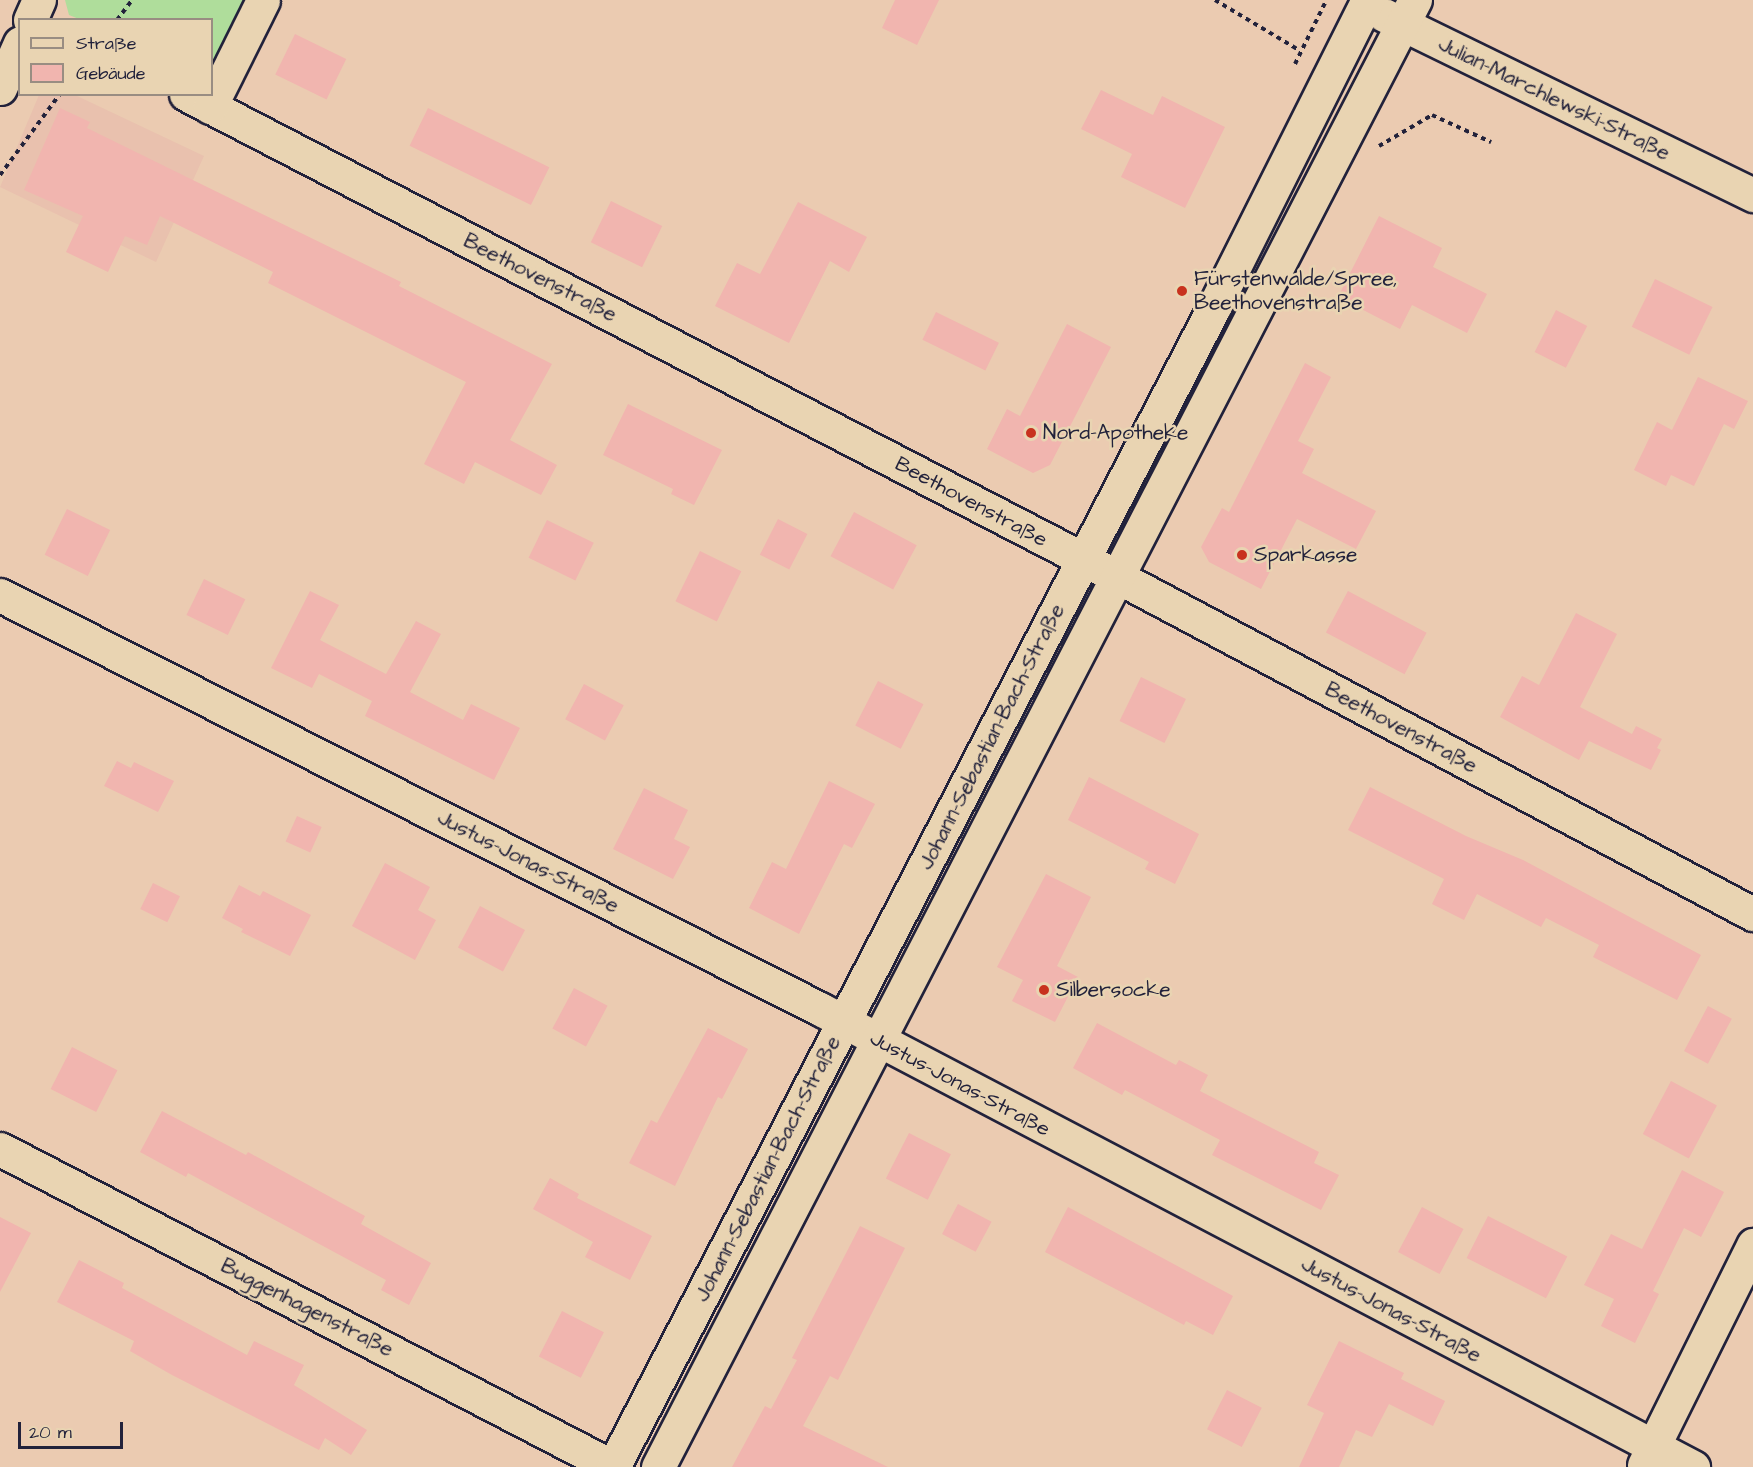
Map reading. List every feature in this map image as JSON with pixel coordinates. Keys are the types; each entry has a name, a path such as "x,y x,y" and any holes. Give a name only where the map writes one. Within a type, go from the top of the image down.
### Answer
{"street":[{"path":"213,77 262,0"},
{"name":"Julian-Marchlewski-Straße","path":"1363,2 1409,12 1753,195"},
{"name":"Johann-Sebastian-Bach-Straße","path":"613,1467 1083,560 1363,2"},
{"name":"Johann-Sebastian-Bach-Straße","path":"658,1467 1409,12"},
{"path":"0,88 18,49"},
{"name":"Beethovenstraße","path":"198,101 1118,577 1753,914"},
{"name":"Justus-Jonas-Straße","path":"0,595 844,1022 1648,1457 1692,1467"},
{"name":"Buggenhagenstraße","path":"0,1149 613,1467"},
{"path":"1648,1457 1753,1245"}],"path":[{"path":"118,18 132,0"},
{"path":"1215,0 1299,50"},
{"path":"0,175 59,96"}],"shaded area":[{"path":"39,96 77,96 204,156 156,262 0,187"}],"green space":[{"path":"65,0 250,0 213,72 213,18 76,18 69,15"}],"building":[{"path":"895,0 939,0 917,45 882,28"},
{"path":"295,34 346,59 327,99 275,74"},
{"path":"1101,90 1153,115 1162,96 1225,127 1185,208 1121,177 1132,154 1081,129"},
{"path":"60,108 90,122 87,128 401,282 399,286 552,364 510,440 557,465 541,495 475,462 464,484 424,464 466,382 268,283 273,272 160,216 147,245 125,236 108,272 66,252 83,216 24,190"},
{"path":"428,108 549,167 531,205 410,146"},
{"path":"611,201 662,226 642,267 591,242"},
{"path":"798,202 867,237 849,272 830,261 789,343 715,306 737,263 760,274"},
{"path":"1379,216 1442,248 1433,267 1487,294 1467,333 1412,305 1400,329 1338,297"},
{"path":"1655,279 1713,307 1689,355 1632,327"},
{"path":"1556,310 1587,326 1566,368 1535,352"},
{"path":"936,312 999,343 985,371 922,340"},
{"name":"Nord-Apotheke","path":"1067,324 1111,347 1050,465 1033,473 987,449 1007,409 1020,416"},
{"path":"1305,363 1331,377 1298,441 1314,449 1302,473 1376,511 1356,549 1297,519 1261,589 1209,562 1201,547 1222,508 1229,512"},
{"path":"1698,377 1748,401 1734,429 1724,424 1694,486 1671,475 1666,486 1634,470 1657,422 1672,430"},
{"path":"628,404 722,450 694,505 671,494 673,489 603,455"},
{"path":"67,509 110,530 88,576 45,555"},
{"path":"854,512 917,545 893,589 831,556"},
{"path":"778,519 807,534 789,570 760,555"},
{"path":"547,520 594,543 575,581 529,558"},
{"path":"700,551 741,571 717,621 675,601"},
{"path":"204,579 245,599 228,635 186,615"},
{"path":"310,591 339,605 320,640 386,674 416,621 441,634 410,692 463,720 471,704 520,728 494,780 365,716 372,701 319,674 312,688 271,668"},
{"path":"1348,591 1427,633 1405,674 1326,632"},
{"path":"1576,613 1617,634 1580,707 1632,734 1636,726 1662,739 1657,748 1661,750 1651,770 1589,741 1579,760 1500,717 1522,676 1539,685"},
{"path":"1141,677 1186,699 1164,743 1120,721"},
{"path":"878,681 923,704 901,749 855,726"},
{"path":"584,684 624,705 605,740 565,719"},
{"path":"117,761 131,768 134,762 174,781 158,812 104,786"},
{"path":"1089,777 1199,834 1175,884 1145,869 1149,862 1068,820"},
{"path":"829,781 875,804 852,848 844,844 799,934 749,908 772,862 786,869"},
{"path":"1370,787 1466,836 1523,860 1701,955 1677,1000 1593,957 1599,945 1546,918 1541,927 1477,894 1464,920 1432,904 1444,879 1348,830"},
{"path":"644,788 688,810 674,839 690,847 673,879 613,849"},
{"path":"297,816 322,827 310,853 286,842"},
{"path":"385,863 430,887 418,910 436,920 415,960 352,926"},
{"path":"1046,874 1091,897 1057,966 1078,977 1055,1022 1012,1001 1023,980 997,967"},
{"path":"153,883 180,896 167,922 140,909"},
{"path":"239,885 260,896 263,891 311,915 290,956 241,932 243,929 222,918"},
{"path":"480,906 525,930 503,971 458,947"},
{"path":"574,988 608,1006 586,1046 552,1029"},
{"path":"1708,1006 1732,1019 1708,1064 1684,1051"},
{"path":"1097,1023 1176,1065 1179,1060 1208,1075 1200,1091 1319,1152 1314,1163 1339,1175 1321,1210 1212,1155 1220,1140 1125,1090 1122,1095 1073,1068"},
{"path":"708,1028 748,1049 722,1099 718,1097 675,1186 629,1163 651,1120 657,1123"},
{"path":"72,1047 117,1070 96,1112 51,1089"},
{"path":"1671,1081 1717,1105 1689,1158 1643,1134"},
{"path":"162,1111 246,1155 248,1152 365,1216 361,1224 431,1263 409,1305 381,1290 386,1280 188,1173 186,1177 140,1152"},
{"path":"909,1133 951,1154 928,1200 886,1178"},
{"path":"1682,1170 1724,1192 1701,1237 1684,1228 1653,1291 1659,1294 1635,1343 1601,1326 1614,1299 1584,1285 1611,1234 1642,1249"},
{"path":"550,1178 579,1194 577,1198 652,1236 630,1280 585,1257 593,1242 533,1209"},
{"path":"958,1204 992,1222 976,1252 942,1234"},
{"path":"1068,1207 1233,1296 1213,1335 1186,1321 1184,1325 1045,1252"},
{"path":"1422,1207 1463,1229 1440,1274 1398,1252"},
{"path":"1488,1216 1567,1256 1546,1298 1467,1258"},
{"path":"0,1217 31,1233 0,1292"},
{"path":"860,1226 905,1248 838,1380 830,1376 803,1426 888,1467 732,1467 765,1406 771,1409 797,1360 792,1358"},
{"path":"79,1260 124,1283 122,1288 247,1355 254,1341 304,1365 294,1385 367,1430 351,1455 325,1438 319,1450 172,1375 130,1351 134,1341 57,1302"},
{"path":"562,1311 604,1332 581,1378 539,1356"},
{"path":"1339,1341 1404,1373 1401,1379 1445,1401 1433,1426 1389,1404 1372,1437 1356,1430 1339,1467 1299,1467 1324,1413 1307,1405"},
{"path":"1227,1390 1262,1408 1242,1447 1207,1429"}],"place":[{"name":"Fürstenwalde/Spree, Beethovenstraße","path":"1182,291"},
{"name":"Nord-Apotheke","path":"1031,433"},
{"name":"Sparkasse","path":"1242,555"},
{"name":"Silbersocke","path":"1044,990"}]}
